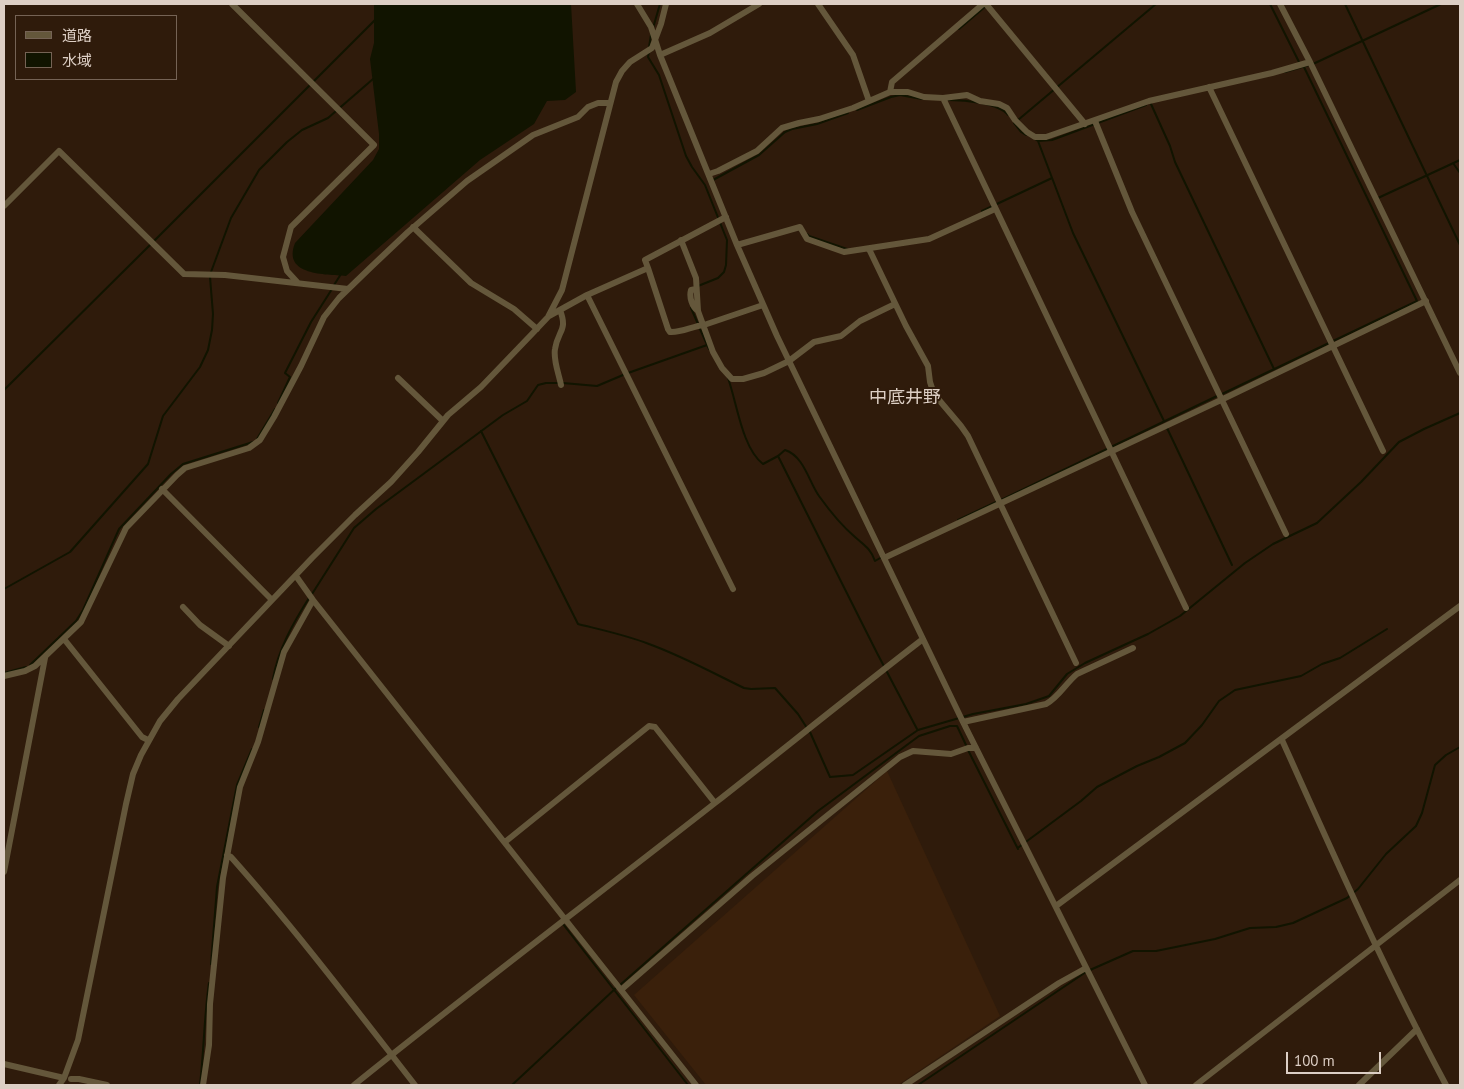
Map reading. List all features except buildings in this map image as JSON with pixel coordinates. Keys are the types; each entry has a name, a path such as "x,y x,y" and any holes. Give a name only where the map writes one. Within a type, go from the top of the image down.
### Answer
{"street":[{"path":"232,4 374,146 291,227 283,257 287,271 298,283"},
{"path":"637,4 651,27 660,55 737,246 789,362 963,722 1145,1085"},
{"path":"59,1085 68,1079 78,1040 133,774 148,740 160,721 178,700 272,600 355,514 391,482 448,415 481,387 548,316 562,290 616,82 630,62 652,48 666,4"},
{"path":"660,55 710,33 759,4"},
{"path":"818,4 853,55 868,101"},
{"path":"890,92 892,82 985,4 1085,124"},
{"path":"1280,4 1310,62 1460,373"},
{"path":"709,174 757,151 782,128 819,119 890,92 908,92 924,97 943,98 967,95 980,101 1005,106 1022,128 1035,137 1046,137 1149,101 1310,62"},
{"path":"1209,87 1382,451"},
{"path":"943,98 1186,608"},
{"path":"4,676 25,671 35,666 81,622 126,528 162,489 185,468 249,448 260,440 279,409 324,316 348,290 414,227 467,181 533,135 578,117 588,107 598,103 610,103"},
{"path":"1095,121 1132,212 1286,534"},
{"path":"4,206 59,151 184,274 225,275 348,290"},
{"path":"737,246 800,227 807,239 844,252 869,249 929,239 995,209"},
{"path":"726,216 645,260 668,329 670,332 675,332 704,325 763,305"},
{"path":"414,227 471,283 514,309 537,329"},
{"path":"681,240 691,261 696,278 698,311 713,352 722,368 732,379 743,379 764,373 789,362 814,342 841,336 860,321 894,304"},
{"path":"869,249 894,304 928,366 934,394 968,436 1076,663"},
{"path":"548,316 587,295 648,268"},
{"path":"587,295 733,589"},
{"path":"884,558 1221,400 1426,301"},
{"path":"560,310 564,324 555,348 555,356 561,385"},
{"path":"398,378 443,421"},
{"path":"162,489 272,600"},
{"path":"296,576 696,1085"},
{"path":"203,1085 209,1045 211,993 223,878 240,787 258,742 284,652 313,600"},
{"path":"1056,906 1460,606"},
{"path":"182,607 200,625 229,646"},
{"path":"64,639 142,737 148,740"},
{"path":"354,1085 923,639"},
{"path":"963,722 1052,702 1077,674 1133,648"},
{"path":"4,872 45,658"},
{"path":"505,842 649,726 656,727 715,803"},
{"path":"1282,740 1343,876 1446,1085"},
{"path":"622,989 752,876 900,757 913,751 952,754 968,748 976,748"},
{"path":"227,855 232,857 256,884 415,1085"},
{"path":"1196,1085 1460,880"},
{"path":"905,1085 1027,1003 1086,968"},
{"path":"1359,1085 1417,1029"},
{"path":"4,1064 68,1079 79,1079 107,1085"}],"shaded area":[{"path":"887,771 1000,1016 898,1085 706,1085 634,995"}],"water":[{"path":"374,4 571,4 576,92 565,100 547,101 534,124 480,160 346,276 308,271 295,262 293,254 295,243 373,160 379,149 370,59 374,43"}],"waterway":[{"path":"653,28 660,4"},
{"path":"1018,120 1156,4"},
{"path":"1270,4 1299,62"},
{"path":"1345,4 1460,245"},
{"path":"1313,64 1441,4"},
{"path":"959,29 986,6"},
{"path":"313,82 375,20"},
{"path":"649,47 651,35"},
{"path":"649,52 648,57 659,75 686,156 705,185 727,240 724,272 718,278 698,286"},
{"path":"1222,394 1417,301 1303,65"},
{"path":"1285,72 1309,65"},
{"path":"211,272 231,218 259,170 302,130 328,118 373,79"},
{"path":"154,241 310,85"},
{"path":"857,110 900,95 922,99"},
{"path":"949,100 989,105 1008,115"},
{"path":"1151,104 1175,162 1274,369"},
{"path":"1035,139 1038,141 1052,140 1146,105"},
{"path":"713,180 759,155 785,132 817,124 848,113"},
{"path":"1014,123 1026,135"},
{"path":"1038,141 1073,233 1164,421"},
{"path":"1378,198 1460,160"},
{"path":"1453,163 1460,173"},
{"path":"982,211 1052,178"},
{"path":"807,234 847,249"},
{"path":"4,390 151,244"},
{"path":"334,285 341,274"},
{"path":"4,589 70,552 148,464 163,416 200,367 208,350 213,314 210,277"},
{"path":"278,403 290,377 285,373 311,322 332,289"},
{"path":"691,308 698,324"},
{"path":"700,329 709,349"},
{"path":"628,373 707,345"},
{"path":"563,383 597,386 623,375"},
{"path":"728,378 741,424 750,447 763,464 778,456 917,729"},
{"path":"312,594 354,528 376,509 503,415 527,401 538,385 558,383"},
{"path":"1111,447 1217,396"},
{"path":"257,439 275,409"},
{"path":"810,732 830,777 853,775 918,730 973,714 1026,704 1049,696 1067,674 1085,663 1148,634 1180,616 1245,563 1273,544 1317,523 1361,482 1399,442 1460,413"},
{"path":"1167,428 1232,565"},
{"path":"481,431 578,624 623,635 661,649 744,688 775,688 798,714 807,728"},
{"path":"30,665 76,621 83,610 119,529 171,474 183,464 253,442"},
{"path":"1001,500 1107,449"},
{"path":"778,456 785,450 792,453 805,470 819,496 836,518 867,548 875,561 882,557"},
{"path":"958,520 996,502"},
{"path":"273,679 278,658 287,637 309,598"},
{"path":"1019,847 1097,787 1185,743 1202,725 1219,701 1235,690 1301,676 1322,664 1340,658 1387,629"},
{"path":"4,673 26,667"},
{"path":"259,727 264,710"},
{"path":"620,985 818,811 919,736 950,726 957,726 966,745"},
{"path":"1090,970 1133,951 1156,951 1215,939 1250,928 1276,927 1293,923 1347,898 1358,889 1386,854 1416,826 1422,813 1435,765 1446,755 1460,747"},
{"path":"211,964 217,887 237,785 252,749"},
{"path":"968,750 1018,849"},
{"path":"563,924 688,1085"},
{"path":"918,1085 1086,972"},
{"path":"200,1085 209,983"},
{"path":"512,1085 616,988"}],"district":[{"name":"中底井野","path":"905,398"}]}
